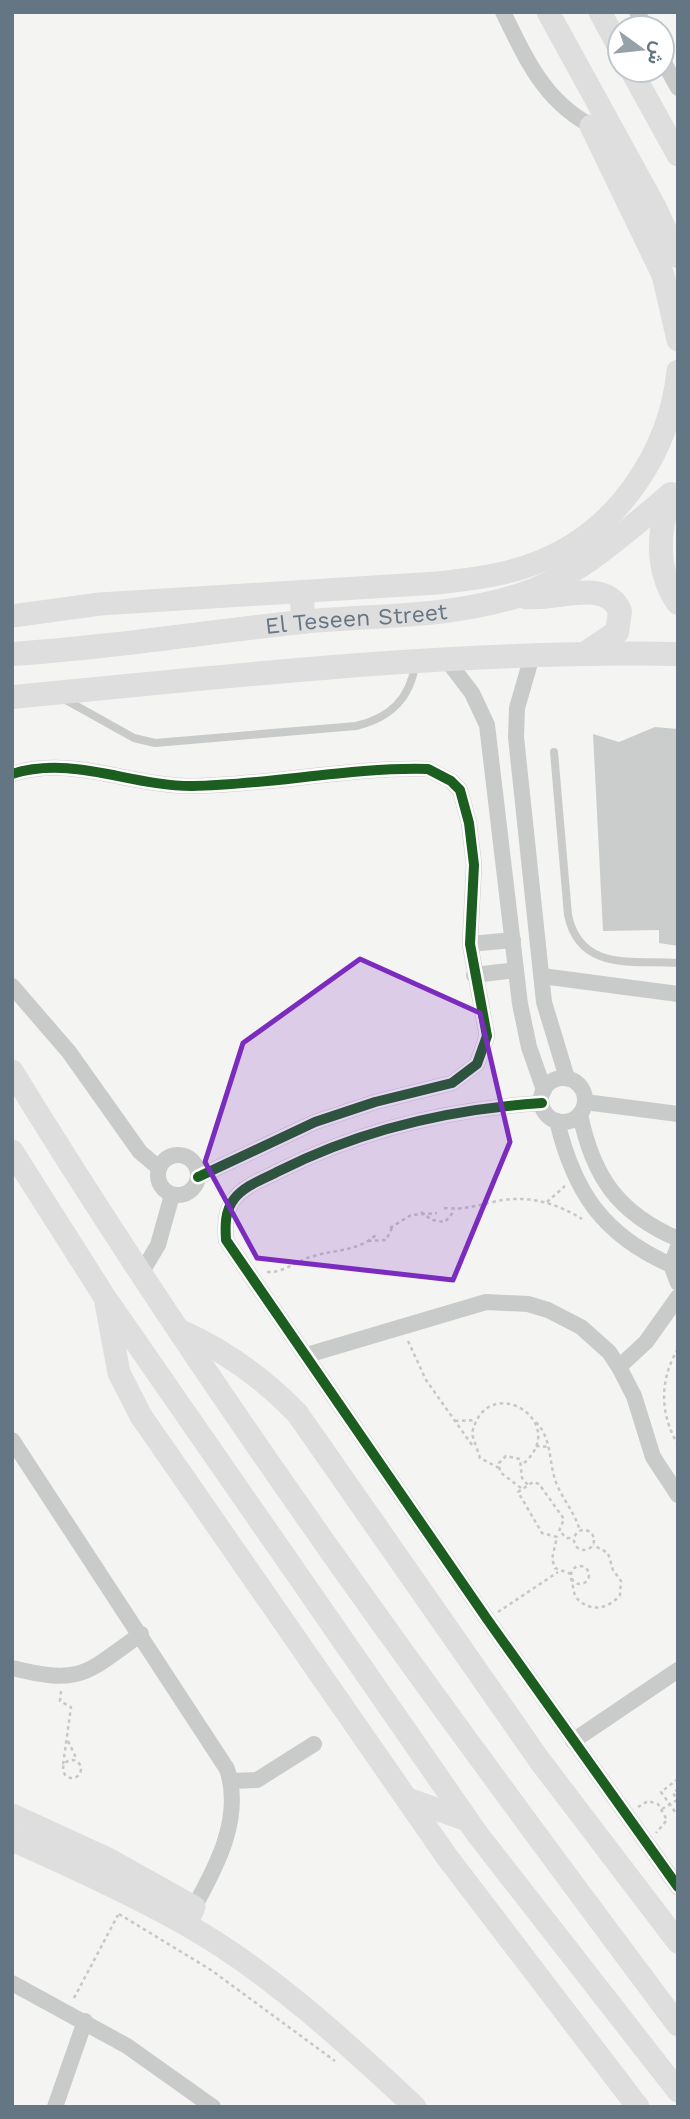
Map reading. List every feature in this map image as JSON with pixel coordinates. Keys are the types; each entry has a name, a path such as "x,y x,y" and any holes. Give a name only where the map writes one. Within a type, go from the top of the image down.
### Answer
{"main road":[{"path":"674,488 661,528 662,562 678,603"},
{"name":"El Teseen Street","path":"12,654 303,622 405,615 517,596 549,583 591,559 674,488"},
{"path":"517,596 552,598 598,592 608,595 620,611 617,632 585,653"},
{"path":"302,593 303,622"},
{"path":"12,697 446,659 585,653 678,654"}],"street":[{"path":"503,12 544,88 569,113 591,126 617,136"},
{"path":"548,12 617,136 678,257"},
{"path":"639,84 678,155"},
{"path":"591,126 663,275 678,340"},
{"path":"12,616 100,604 302,593 489,576 526,567 565,549 615,509 651,461 670,416 678,370"},
{"path":"532,656 517,708 516,737 548,1021 567,1078 581,1086 589,1151 606,1184 632,1213 678,1239"},
{"path":"446,659 472,694 487,725 524,1026 545,1111 557,1121 572,1171 588,1200 616,1232 633,1245 671,1265 678,1283"},
{"path":"12,774 49,766 68,766 128,779 191,786 415,769 441,773 460,790 469,823 474,865 470,944 487,1036 480,1058 466,1075 452,1083 386,1099 315,1122 198,1177 189,1192 172,1195"},
{"path":"470,944 513,940"},
{"path":"474,975 516,970"},
{"path":"542,976 678,994"},
{"path":"12,986 69,1052 140,1152 159,1168"},
{"path":"12,1071 140,1275 351,1584 678,2025"},
{"path":"567,1078 550,1083 543,1096 394,1126 322,1152 242,1191 227,1213 226,1240 487,1619 678,1887"},
{"path":"557,1121 566,1121 583,1108 678,1114"},
{"path":"12,1151 104,1296 467,1820 676,2096"},
{"path":"172,1195 160,1184 159,1168 164,1160 182,1156 191,1160 198,1177"},
{"path":"140,1275 159,1245 172,1195"},
{"path":"671,1265 678,1247"},
{"path":"104,1296 119,1373 136,1407 408,1800 529,1967 638,2107"},
{"path":"620,1367 658,1328 678,1297"},
{"path":"307,1355 486,1302 528,1304 548,1310 581,1327 609,1352 620,1367 634,1396 653,1457 678,1495"},
{"path":"179,1330 243,1365 297,1413 540,1761 678,1942"},
{"path":"12,1440 222,1757 231,1781 233,1806 224,1841 190,1916"},
{"path":"12,1668 64,1677 86,1672 141,1634"},
{"path":"573,1741 678,1670"},
{"path":"231,1781 248,1782 265,1777 314,1744"},
{"path":"408,1800 467,1820"},
{"path":"12,1815 108,1859 190,1916 339,2038 415,2107"},
{"path":"12,1840 123,1904 190,1916"},
{"path":"12,1983 66,2010 127,2046 213,2107"},
{"path":"55,2107 85,2021"}],"lane":[{"path":"52,693 134,738 164,744 372,723 386,716 407,692 416,662"},
{"path":"554,752 568,915 575,935 590,952 611,960 678,963"}],"path":[{"path":"547,1202 564,1187 572,1171"},
{"path":"444,1208 456,1209 508,1199 547,1202 583,1219"},
{"path":"421,1213 432,1220 445,1222 456,1209"},
{"path":"390,1228 421,1213 437,1213"},
{"path":"368,1241 386,1240 394,1225"},
{"path":"278,1273 313,1256 346,1251 376,1235"},
{"path":"402,1326 426,1380 480,1458 499,1468 503,1476 517,1482 522,1489"},
{"path":"678,1349 664,1383 663,1400 671,1433 678,1445"},
{"path":"474,1448 472,1434 476,1420 482,1412 500,1403 519,1406 544,1432 550,1447 558,1487 574,1514 580,1531"},
{"path":"455,1421 476,1420"},
{"path":"528,1485 522,1478 523,1464 536,1446 534,1420"},
{"path":"671,1433 678,1433"},
{"path":"536,1446 550,1447"},
{"path":"499,1468 502,1459 511,1455 523,1464"},
{"path":"593,1545 594,1538 590,1531 580,1531 574,1538 567,1538 559,1531 564,1519 539,1483 522,1489 518,1496 542,1533 556,1536 552,1559 558,1572 571,1576 576,1583 583,1583 589,1574 585,1568 578,1566 571,1576 575,1596 589,1607 607,1606 620,1595 621,1581 611,1566 608,1553 593,1545"},
{"path":"574,1538 576,1546 583,1550 593,1545"},
{"path":"487,1619 558,1572"},
{"path":"64,1677 59,1699 71,1707 63,1765 65,1775 75,1778 81,1770 68,1741"},
{"path":"63,1765 72,1760 77,1761"},
{"path":"678,1779 661,1792 678,1816"},
{"path":"662,1810 677,1800 673,1793 678,1789"},
{"path":"626,1815 648,1801 655,1801 662,1810 667,1824 645,1842"},
{"path":"66,2010 95,1963 123,1904 340,2065"}],"highlighted area":[{"path":"360,959 480,1013 510,1142 453,1280 257,1258 205,1162 243,1043"}],"building":[{"path":"655,727 678,729 678,946 659,943 659,930 603,931 593,734 619,742"}],"cycle path":[{"path":"12,774 35,769 79,769 169,785 192,786 369,771 428,769 451,781 460,790 469,823 474,865 470,944 487,1036 477,1064 452,1083 375,1102 315,1122 198,1177"},
{"path":"542,1103 474,1110 407,1123 310,1156 238,1194 227,1213 226,1240 487,1619 678,1887"}]}
